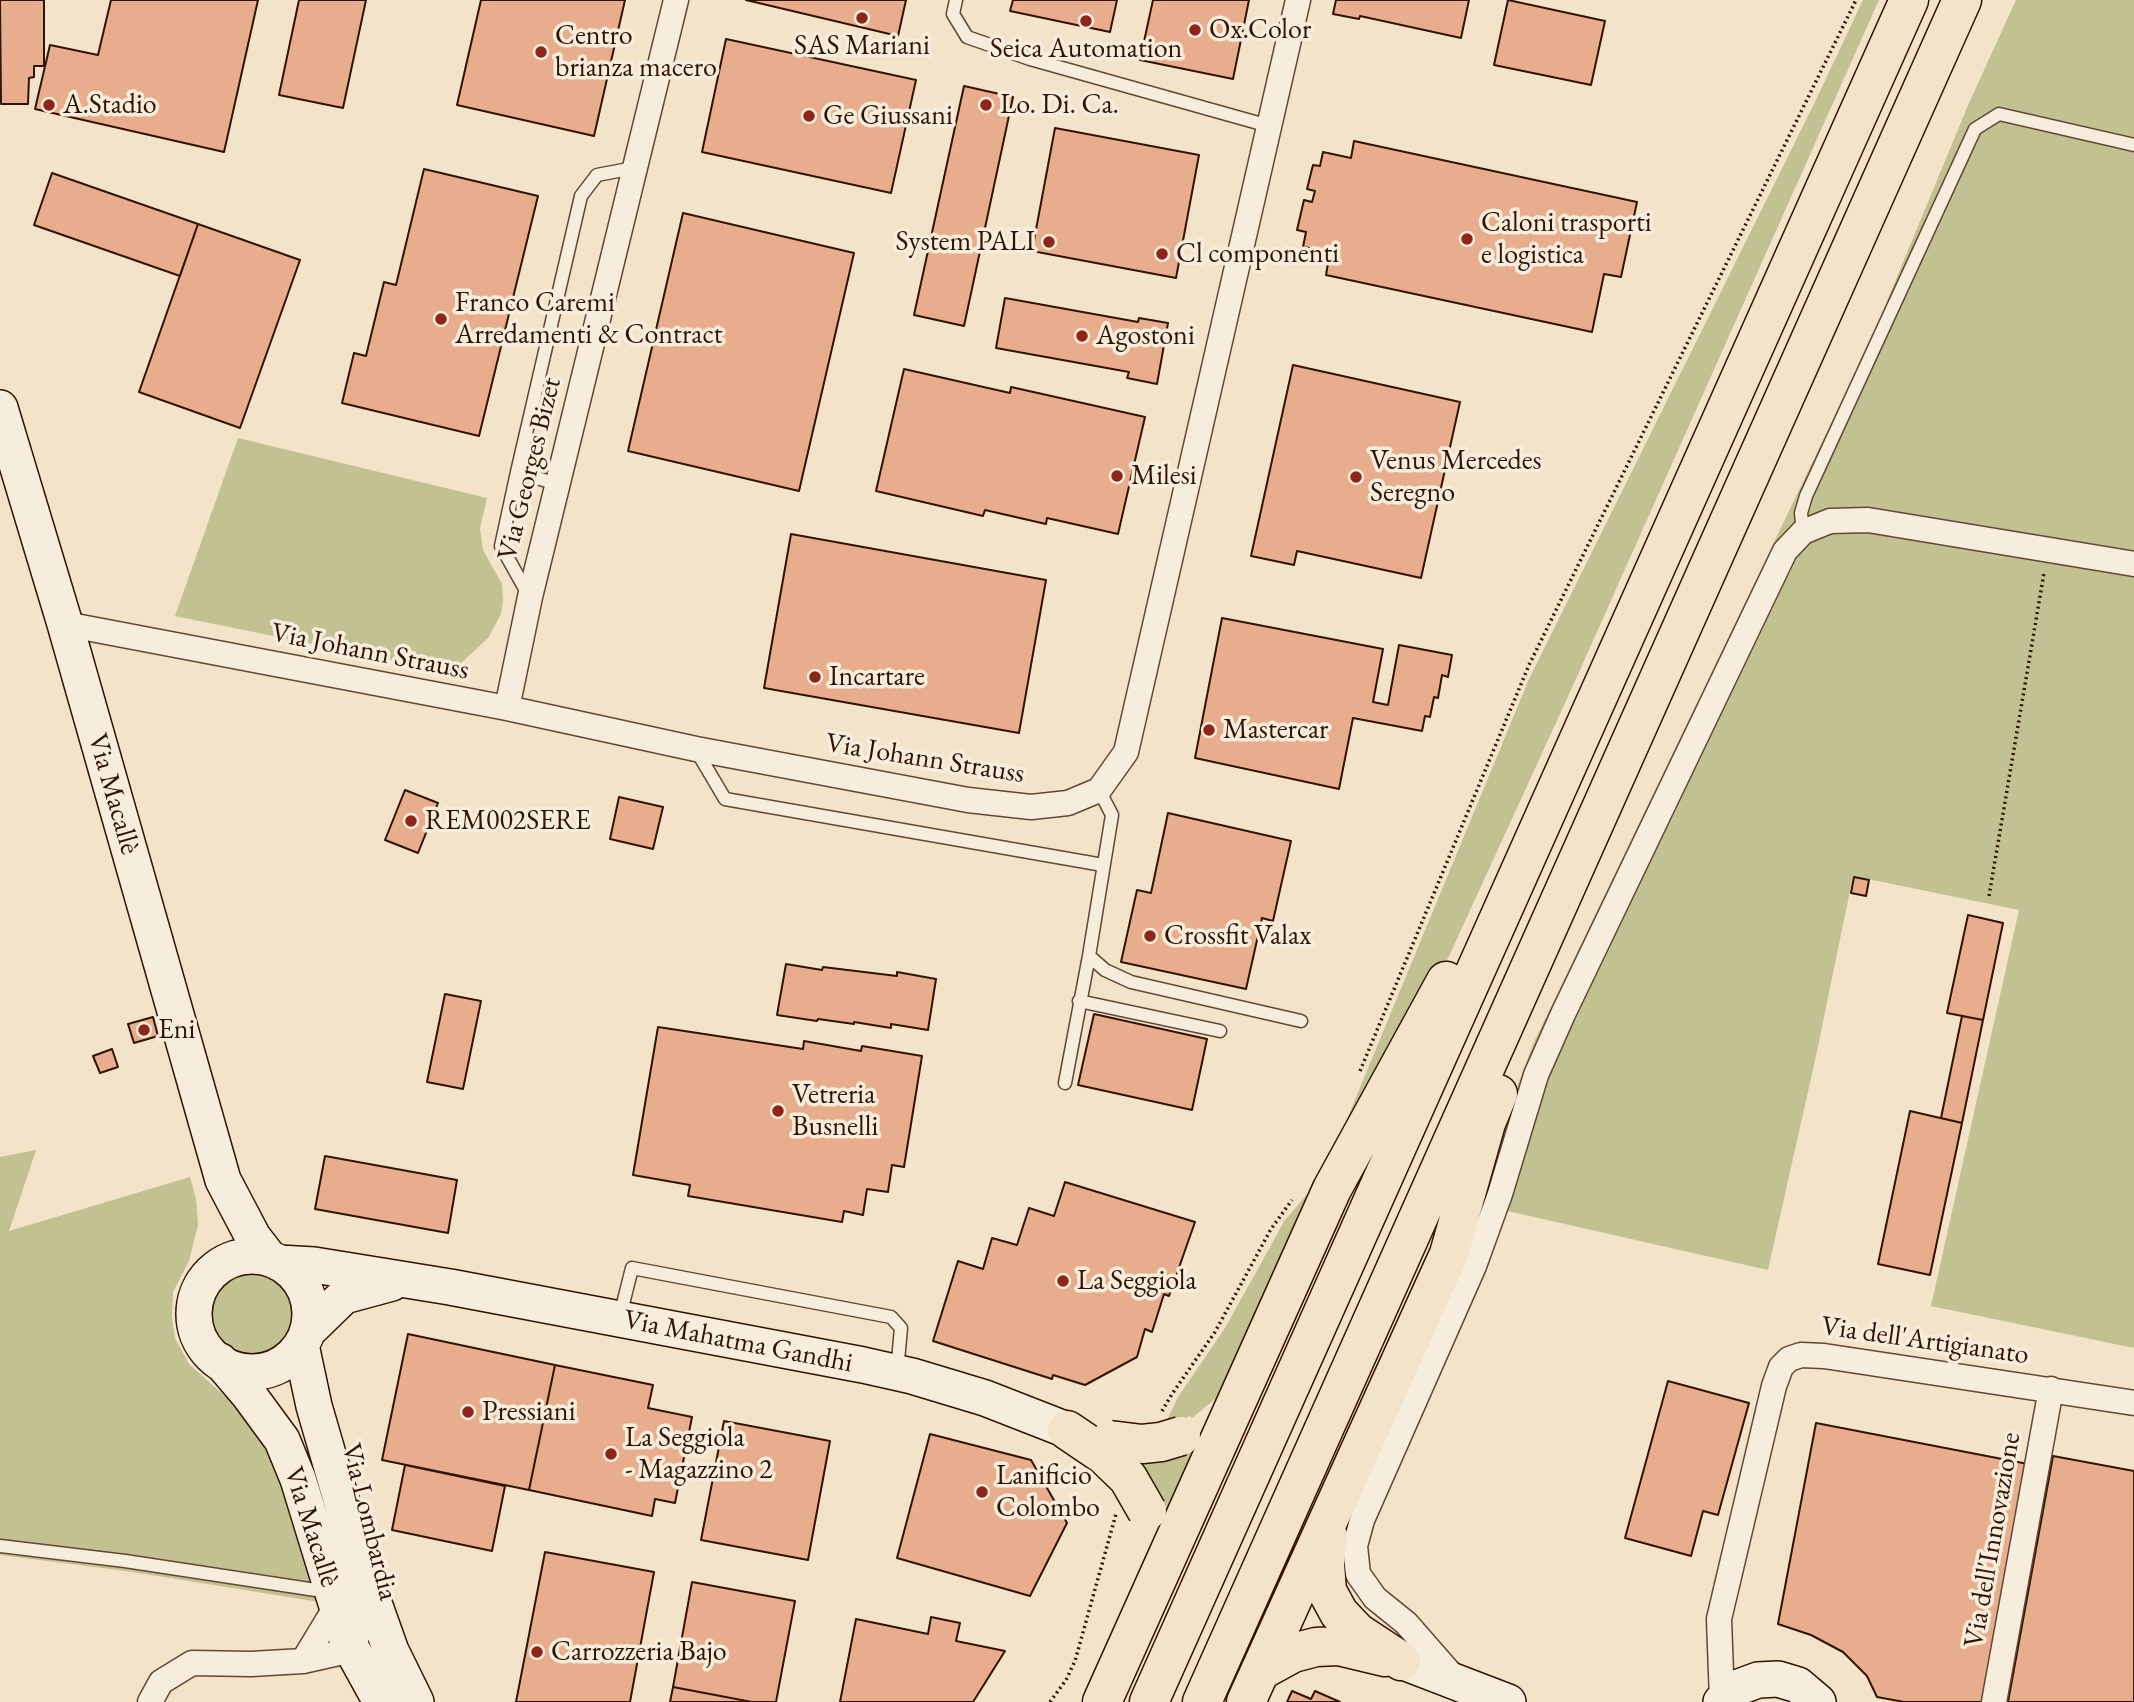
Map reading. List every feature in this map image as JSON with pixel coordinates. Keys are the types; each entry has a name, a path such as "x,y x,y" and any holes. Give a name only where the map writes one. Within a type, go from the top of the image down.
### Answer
{"highway":[{"path":"1149,1702 1909,0"},
{"path":"1202,1702 1962,0"},
{"path":"1102,1702 1335,1182 1436,999 1483,897 1495,886 1516,874 1525,860"},
{"path":"1253,1686 1449,1254 1486,1123 1529,1015 1569,879"},
{"path":"1107,1448 1161,1442 1170,1427 1212,1420 1237,1395 1246,1380"},
{"path":"1067,1430 1107,1448 1128,1478 1133,1507 1155,1545 1153,1582 1148,1600"},
{"path":"1331,1515 1325,1564 1327,1591 1339,1614 1357,1632 1401,1661"},
{"path":"1253,1686 1293,1653 1316,1647 1339,1646 1401,1661"}],"street":[{"name":"Via Georges Bizet","path":"507,708 530,597 676,0"},
{"path":"1099,790 1126,752 1298,0"},
{"name":"Via Macallè","path":"0,408 65,624 223,1180 253,1237 275,1261"},
{"path":"1460,1684 1406,1623 1375,1598 1358,1574 1355,1546 1362,1520 1474,1266 1500,1194 1536,1075 1785,551 1804,532 1830,521 1868,520 2134,564"},
{"name":"Via Johann Strauss","path":"65,624 507,708 696,749 968,800 1031,807 1068,803 1099,790"},
{"name":"Via Macallè","path":"210,1274 224,1222 223,1180"},
{"path":"251,1256 275,1261 294,1274 309,1300 310,1319 304,1339 292,1356 272,1368 253,1372 238,1370 220,1362 200,1338 194,1313 199,1292 210,1274 220,1266 241,1257 251,1256"},
{"name":"Via Mahatma Gandhi","path":"275,1261 403,1279 897,1373 985,1398 1067,1430"},
{"name":"Via Mahatma Gandhi","path":"304,1339 344,1296 403,1279"},
{"name":"Via Macallè","path":"304,1339 314,1406 359,1561 391,1651 416,1702"},
{"name":"Via dell'Artigianato","path":"1721,1701 1719,1619 1774,1386 1781,1367 1789,1359 1801,1355 1825,1356 2051,1388 2134,1403"},
{"name":"Via Macallè","path":"220,1362 249,1395 282,1440 298,1479 352,1650 375,1691 385,1702"},
{"name":"Via dell'Innovazione","path":"1994,1702 2051,1388"},
{"name":"Via Lombardia","path":"314,1406 322,1476 359,1592 362,1623 352,1650"},
{"path":"303,1661 335,1599"},
{"path":"1719,1640 1729,1657 1742,1670 1758,1680"},
{"path":"150,1702 161,1682 192,1663 303,1661 352,1650"},
{"path":"1401,1661 1508,1702"},
{"path":"1721,1701 1739,1687 1758,1680 1778,1679 1798,1685 1818,1702"}],"lane":[{"path":"956,0 953,14 967,37 1030,58 1269,126"},
{"path":"1804,532 1801,513 1806,496 1975,129 1999,114 2134,145"},
{"path":"530,597 501,546 581,196 597,175 634,168"},
{"path":"517,472 557,484"},
{"path":"696,749 725,799 1103,865"},
{"path":"1065,1083 1112,816 1099,790"},
{"path":"1089,956 1105,970 1131,982 1301,1021"},
{"path":"1079,1001 1220,1031"},
{"path":"619,1319 632,1268 877,1314 891,1317 901,1328 897,1373"},
{"path":"0,1546 125,1561 335,1599"}],"path":[{"path":"1356,1083 1496,740 1534,655 1856,0"},
{"path":"1989,896 2048,550"},
{"path":"1170,1427 1169,1399 1221,1321 1271,1229 1299,1193"},
{"path":"1050,1702 1066,1680 1074,1661 1110,1531 1133,1507"}],"shaded area":[{"path":"1863,0 1879,0 1450,954 1220,1395 1192,1418 1190,1416 1164,1426 1178,1397 1225,1328 1285,1220 1316,1184 1330,1160 1529,679"},
{"path":"2016,0 2134,0 2134,1348 1931,1306 2019,910 1853,876 1768,1270 1481,1205 1533,1044 1870,342 1969,103"},
{"path":"238,438 487,498 480,528 483,550 502,584 503,600 501,614 488,638 458,666 441,670 175,616"},
{"path":"36,1150 9,1231 190,1177 196,1199 198,1225 189,1261 173,1292 175,1338 189,1364 263,1432 332,1604 126,1571 0,1555 0,1157"},
{"path":"251,1269 268,1273 282,1282 291,1296 295,1313 291,1330 282,1344 268,1353 251,1357 234,1353 220,1344 211,1330 207,1313 211,1296 220,1282 234,1273"},
{"path":"1204,1435 1163,1530 1156,1508 1122,1452 1175,1449"}],"building":[{"path":"0,0 44,0 44,66 34,66 34,77 29,78 28,104 1,104"},
{"path":"111,0 258,0 224,152 35,109 50,45 98,55"},
{"path":"299,0 366,0 343,108 279,95"},
{"name":"Centro brianza macero","path":"481,0 625,0 594,136 457,105"},
{"name":"SAS Mariani","path":"746,0 906,0 898,36"},
{"name":"Seica Automation","path":"1013,0 1117,0 1110,32 1010,11"},
{"name":"Ox.Color","path":"1153,0 1249,0 1233,79 1140,60"},
{"path":"1336,0 1469,0 1461,38 1360,16 1359,19 1333,14"},
{"path":"1508,0 1605,21 1591,85 1494,65"},
{"name":"Ge Giussani","path":"726,39 916,80 891,193 702,152"},
{"path":"964,86 1013,97 964,326 914,315"},
{"path":"1055,128 1199,155 1176,278 1032,251"},
{"name":"Caloni trasporti e logistica","path":"1354,141 1637,202 1621,277 1604,274 1592,332 1326,275 1330,252 1303,247 1306,232 1297,230 1304,200 1312,202 1315,191 1307,189 1313,165 1320,166 1323,152 1351,158"},
{"name":"Franco Caremi Arredamenti & Contract","path":"424,169 538,196 479,436 342,403 354,353 366,356 384,282 396,285"},
{"path":"52,173 198,224 180,276 34,225"},
{"path":"683,213 854,253 799,491 628,451"},
{"path":"198,224 300,260 240,428 139,392"},
{"name":"Agostoni","path":"1005,298 1138,322 1139,318 1168,323 1157,384 1127,378 1129,372 996,348"},
{"name":"Venus Mercedes Seregno","path":"1293,365 1460,402 1421,578 1297,551 1294,565 1251,556"},
{"path":"904,369 1010,393 1011,387 1145,417 1118,534 1047,518 1046,524 985,510 983,516 876,491"},
{"path":"791,534 1046,580 1019,733 764,688"},
{"path":"1222,618 1383,649 1373,702 1388,705 1399,645 1452,655 1448,677 1442,675 1438,698 1434,697 1430,717 1425,716 1422,731 1353,718 1339,789 1195,758"},
{"name":"REM002SERE","path":"405,790 438,803 418,853 385,840"},
{"path":"619,797 663,807 653,849 610,839"},
{"path":"1168,813 1291,841 1273,921 1262,918 1246,989 1121,962 1137,890 1151,893"},
{"path":"1854,877 1869,880 1866,896 1851,893"},
{"path":"1968,915 2003,923 1983,1020 1947,1013"},
{"path":"786,964 897,976 897,972 936,979 928,1030 891,1024 891,1028 777,1015"},
{"path":"445,994 481,1001 463,1089 427,1082"},
{"path":"1094,1014 1207,1039 1192,1110 1078,1085"},
{"path":"1962,1016 1983,1020 1962,1123 1941,1118"},
{"path":"153,1017 158,1036 134,1043 128,1024"},
{"name":"Vetreria Busnelli","path":"658,1027 803,1049 804,1041 861,1051 862,1046 922,1056 904,1167 892,1165 888,1192 867,1189 863,1215 844,1211 842,1222 688,1196 690,1185 633,1175"},
{"path":"112,1049 118,1067 100,1073 93,1056"},
{"path":"1910,1111 1962,1123 1930,1275 1878,1264"},
{"path":"325,1156 457,1180 448,1233 315,1209"},
{"name":"La Seggiola","path":"1065,1182 1195,1222 1169,1296 1164,1294 1152,1332 1145,1329 1137,1357 1085,1385 1053,1375 1052,1379 933,1341 958,1261 983,1269 992,1238 1017,1245 1029,1208 1054,1216"},
{"name":"Pressiani","path":"408,1334 555,1365 529,1490 382,1460"},
{"name":"La Seggiola - Magazzino 2","path":"555,1365 653,1385 648,1408 692,1417 675,1503 655,1499 652,1516 529,1490"},
{"path":"1668,1381 1749,1403 1718,1515 1703,1511 1691,1556 1625,1538"},
{"path":"724,1421 830,1441 808,1560 701,1540"},
{"path":"1816,1423 2028,1464 1983,1702 1904,1702 1877,1697 1867,1676 1843,1652 1811,1635 1778,1624"},
{"name":"Lanificio Colombo","path":"930,1434 1031,1460 1067,1523 1030,1596 897,1558"},
{"path":"2053,1456 2134,1471 2134,1702 2008,1702"},
{"path":"405,1465 505,1486 492,1551 392,1530"},
{"path":"545,1552 654,1572 630,1702 516,1702"},
{"path":"692,1582 795,1601 776,1702 752,1702 673,1687"},
{"path":"931,1617 960,1623 956,1641 1005,1651 973,1702 840,1702 856,1619 928,1634"},
{"path":"673,1687 752,1702 670,1702"},
{"path":"1292,1691 1311,1699 1315,1691 1340,1702 1287,1702"}],"place":[{"name":"SAS Mariani","path":"862,18"},
{"name":"Seica Automation","path":"1086,21"},
{"name":"Ox.Color","path":"1195,30"},
{"name":"Centro brianza macero","path":"541,52"},
{"name":"A.Stadio","path":"49,105"},
{"name":"Lo. Di. Ca.","path":"986,105"},
{"name":"Ge Giussani","path":"809,116"},
{"name":"Caloni trasporti e logistica","path":"1467,239"},
{"name":"System PALI","path":"1049,242"},
{"name":"Cl componenti","path":"1162,254"},
{"name":"Franco Caremi Arredamenti & Contract","path":"441,319"},
{"name":"Agostoni","path":"1082,336"},
{"name":"Milesi","path":"1117,476"},
{"name":"Venus Mercedes Seregno","path":"1356,477"},
{"name":"Incartare","path":"815,677"},
{"name":"Mastercar","path":"1209,730"},
{"name":"REM002SERE","path":"411,821"},
{"name":"Crossfit Valax","path":"1150,936"},
{"name":"Eni","path":"144,1030"},
{"name":"Vetreria Busnelli","path":"778,1111"},
{"name":"La Seggiola","path":"1063,1281"},
{"name":"Pressiani","path":"468,1412"},
{"name":"La Seggiola - Magazzino 2","path":"611,1454"},
{"name":"Lanificio Colombo","path":"982,1492"},
{"name":"Carrozzeria Bajo","path":"537,1652"}]}
